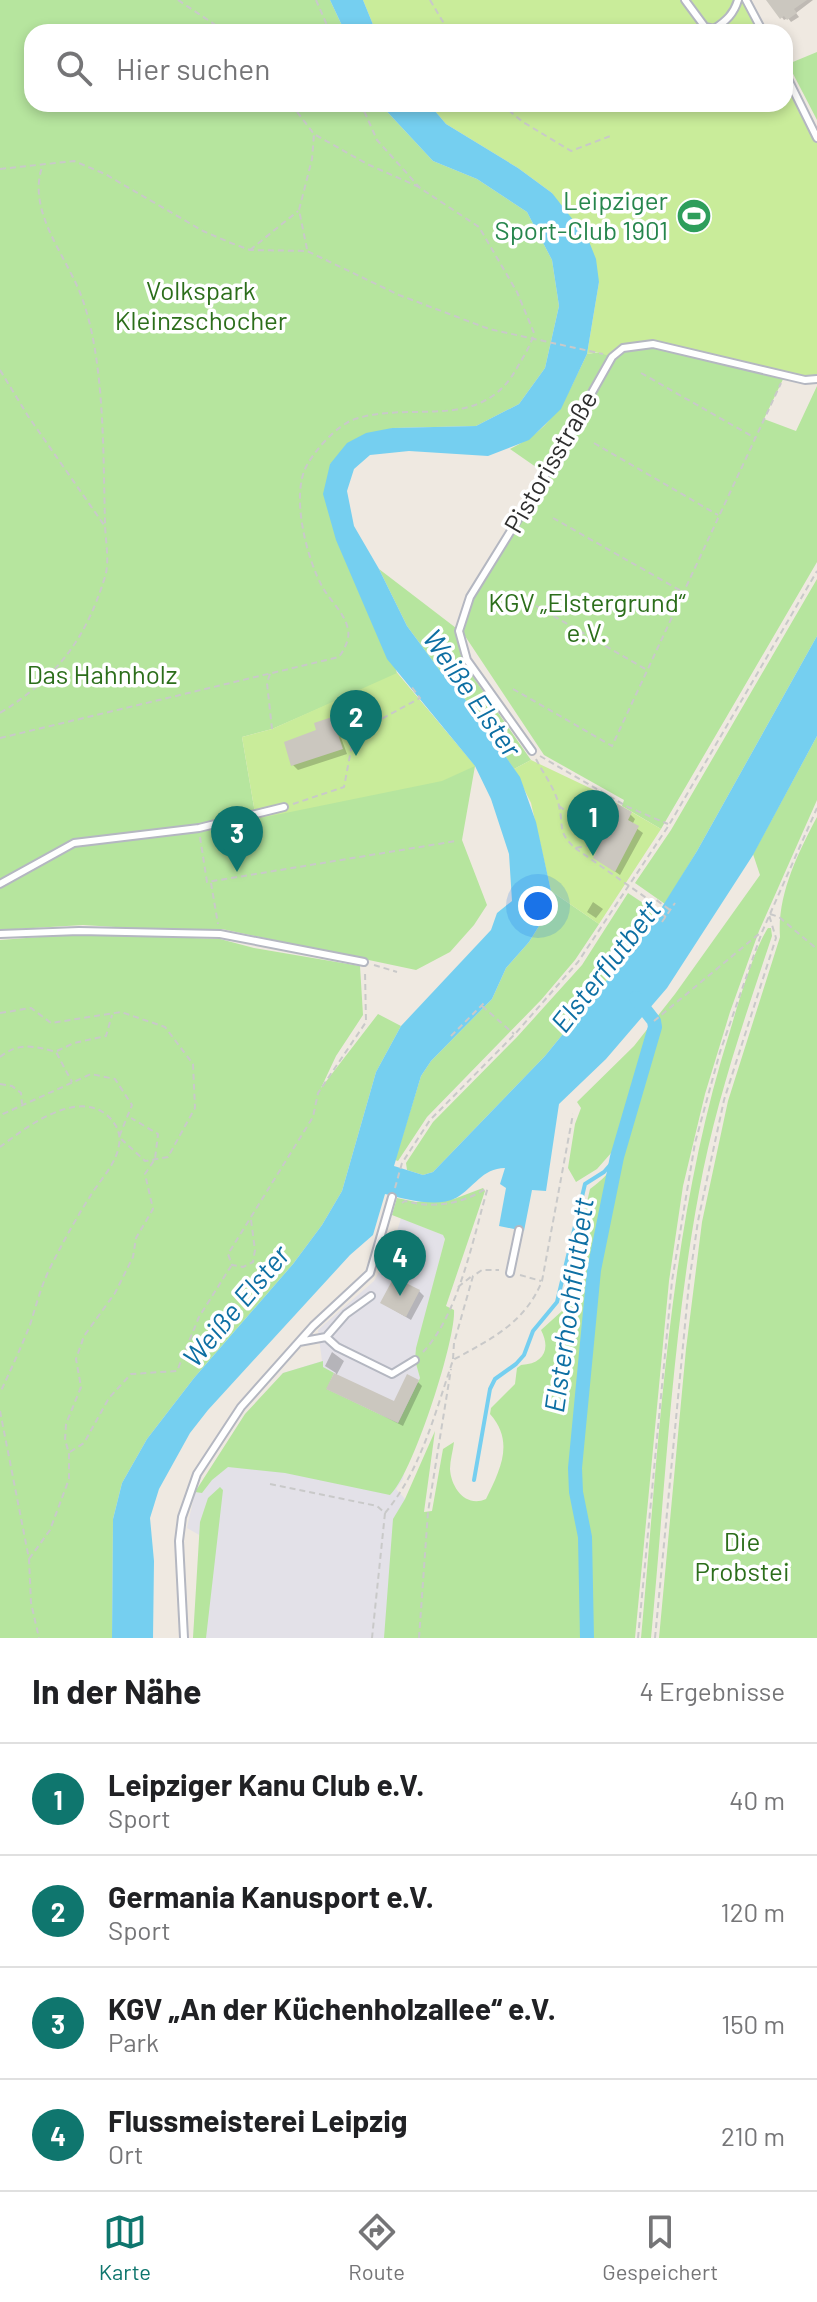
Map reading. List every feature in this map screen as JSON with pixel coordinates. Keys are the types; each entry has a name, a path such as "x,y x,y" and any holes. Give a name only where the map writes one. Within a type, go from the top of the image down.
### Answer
{"lane":[{"path":"685,0 703,24"},
{"path":"723,24 735,10 738,0"},
{"path":"746,0 759,24"},
{"path":"793,89 817,138"},
{"name":"Pistorisstraße","path":"532,751 467,660 459,631 470,597 554,461 612,357 623,348 653,344 805,380 817,379"},
{"path":"0,884 74,843 199,828 284,807"},
{"path":"0,934 79,931 220,934 364,962"},
{"path":"184,1638 179,1541 182,1517 197,1474 241,1407 299,1342 370,1273 392,1197"},
{"path":"510,1273 519,1230"},
{"path":"299,1342 326,1337 346,1314 371,1296"},
{"path":"326,1337 337,1347 392,1374 415,1360"}],"path":[{"path":"178,0 214,24"},
{"path":"316,0 326,24"},
{"path":"430,0 444,24"},
{"path":"0,738 339,657 349,633 343,614 316,575 302,520 301,494 305,466 324,443 353,419 455,411 487,401 510,382 532,340 534,333 517,292 479,227 420,188 367,164 314,134 297,112"},
{"path":"365,112 377,140 420,188"},
{"path":"511,112 571,151 613,135"},
{"path":"307,251 299,210 312,159 314,134"},
{"path":"0,169 74,161 158,203 203,231 250,250 307,251 399,295 489,329 597,352"},
{"path":"0,713 26,697 58,669 86,626 107,573 102,423 93,348 82,299 45,221 38,197 42,166"},
{"path":"250,250 299,210"},
{"path":"0,370 28,416 105,526"},
{"path":"641,373 755,438"},
{"path":"513,689 612,746 785,375"},
{"path":"594,443 719,516"},
{"path":"553,518 683,592"},
{"path":"392,1197 401,1167 430,1120 515,1034 578,962 669,825 817,571"},
{"path":"510,591 647,670"},
{"path":"270,673 267,683 272,729"},
{"path":"284,807 344,787 354,734 420,698 411,686"},
{"path":"532,751 559,806 566,840 652,902"},
{"path":"532,751 628,807 669,825"},
{"path":"559,806 585,825 590,838 587,846 575,848"},
{"path":"638,1638 672,1281 681,1219 707,1095 762,932 817,808"},
{"path":"199,828 207,882 210,882 220,934"},
{"path":"210,882 456,841"},
{"path":"652,902 655,899 670,910"},
{"path":"652,902 650,906 666,917"},
{"path":"662,922 675,903"},
{"path":"769,914 779,917 817,949"},
{"path":"655,1638 689,1283 698,1221 724,1100 776,938 769,914"},
{"path":"654,1021 762,932"},
{"path":"232,1265 228,1254 313,1117 318,1093 366,1022 364,962 397,972"},
{"path":"451,1036 482,1004 515,1034"},
{"path":"0,1013 31,1008 51,1023 121,1012 165,1027 193,1064 195,1108 168,1157 145,1161 119,1137"},
{"path":"0,1057 9,1049 29,1045 56,1052 74,1043 106,1036 112,1014"},
{"path":"56,1052 72,1083"},
{"path":"0,1118 91,1074 115,1079 132,1105 130,1117 119,1137"},
{"path":"0,1084 12,1086 21,1093 22,1105"},
{"path":"0,1147 52,1113 80,1107 106,1114 119,1130 115,1158 77,1217 50,1269 0,1393"},
{"path":"372,1638 385,1513 401,1494 417,1460 453,1360 501,1334 529,1306 542,1281 573,1114"},
{"path":"29,1559 50,1530 69,1479 66,1424 81,1387 76,1359 84,1336 115,1293 133,1257 136,1238 153,1209 145,1174 155,1159 158,1134 130,1117"},
{"path":"390,1205 398,1206 405,1201 426,1206 461,1202 488,1187 457,1287 435,1339 415,1360"},
{"path":"232,1265 243,1267 253,1262 255,1250 251,1220"},
{"path":"69,1453 84,1443 109,1398 131,1374 177,1371 199,1317 232,1265"},
{"path":"457,1287 482,1270 493,1268 542,1281"},
{"path":"419,1638 428,1512 454,1343 473,1276"},
{"path":"0,1411 29,1559 31,1603 39,1638"},
{"path":"270,1484 377,1506 385,1513"}],"shaded area":[{"path":"401,1218 445,1238 415,1360 420,1378 403,1479 396,1489 405,1499 394,1638 193,1638 201,1536 187,1528 195,1492 245,1414 283,1373 322,1361 318,1330 374,1281 391,1251"}],"green space":[{"name":"Volkspark Kleinzschocher","path":"0,0 330,0 341,24 24,24 24,112 387,112 433,161 477,179 527,212 552,260 559,306 545,368 519,404 476,426 392,428 330,464 397,673 475,766 462,840 487,905 450,952 416,970 222,929 83,925 0,930","holes":["357,692 256,819 242,737 272,729"]},
{"path":"363,0 746,0 759,24 373,24"},
{"path":"817,52 817,120 793,74 793,62"},
{"name":"Leipziger Sport-Club 1901","path":"793,89 817,138 817,379 805,380 653,344 624,348 612,357 597,352 587,354 599,282 552,193 518,168 446,124 436,112 793,112"},
{"name":"KGV „Elstergrund“ e.V.","path":"653,344 785,375 764,419 796,431 817,386 817,562 661,829 622,806 624,800 544,755 459,631 463,614 546,474 510,449 549,421 566,397 587,354"},
{"path":"379,569 456,628 462,661 531,760 514,769 455,685 441,672 407,626"},
{"path":"817,579 817,636 665,904 635,883 671,830"},
{"path":"397,673 475,766 442,781 256,819 242,737 272,729"},
{"name":"Elsterhochflutbett","path":"817,736 817,800 759,931 730,1012 705,1094 683,1186 669,1281 635,1638 384,1638 393,1519 435,1431 424,1512 432,1511 443,1449 454,1442 450,1469 453,1483 461,1494 472,1501 486,1499 503,1456 502,1435 490,1414 491,1408 515,1384 517,1368 535,1362 543,1354 545,1343 541,1330 562,1311 590,1189 608,1173 617,1152 612,1152 597,1169 576,1182 568,1168 575,1124 581,1108 577,1102 634,1046 760,875 753,854"},
{"path":"531,760 592,789 661,829 599,924 551,891 531,803 514,769"},
{"name":"Die Probstei","path":"817,817 817,1638 659,1638 686,1349 702,1222 728,1101 780,937 785,890"},
{"path":"551,891 599,924 575,960 541,1000 427,1117 398,1161 395,1160 421,1076 431,1061 492,999 506,968 529,942 544,918"},
{"path":"628,893 658,913 647,931 545,1056 433,1172 423,1175 407,1170 406,1163 433,1122 517,1037 582,965"},
{"path":"768,928 771,928 772,936 722,1094 699,1192 682,1302 651,1638 641,1638 669,1332 693,1180 709,1105 733,1020 752,963"},
{"path":"79,934 220,939 360,966 363,1015 336,1056 321,1088 378,1014 401,1026 376,1072 342,1191 322,1225 293,1264 194,1378 147,1439 122,1483 113,1519 112,1638 0,1638 0,940"},
{"path":"483,1188 485,1191 446,1306 454,1310 453,1326 431,1407 410,1462 390,1495 285,1473 228,1467 202,1493 195,1492 245,1414 283,1373 323,1361 323,1367 334,1373 327,1389 398,1423 420,1378 415,1360 416,1348 445,1239 443,1235 392,1215 397,1198 416,1202 454,1199"},
{"path":"220,1487 223,1490 206,1638 193,1638 200,1522 208,1498"}],"water":[{"path":"330,0 363,0 373,24 341,24"},
{"path":"387,112 436,112 446,124 518,168 552,193 588,239 596,259 599,282 587,354 561,409 529,440 488,456 409,451 370,455 354,469 347,491 354,526 407,626 441,672 455,685 520,777 536,822 551,891 544,918 529,942 506,968 492,999 431,1061 421,1076 394,1166 423,1175 433,1172 545,1056 647,931 697,851 817,636 817,736 753,855 667,988 606,1059 559,1104 546,1191 532,1190 524,1231 499,1226 506,1188 500,1184 505,1168 490,1171 462,1194 448,1201 421,1202 385,1194 373,1235 350,1255 190,1433 159,1489 150,1518 154,1561 153,1638 112,1638 113,1519 122,1483 147,1439 194,1378 293,1264 322,1225 342,1191 376,1072 401,1026 491,930 497,913 512,901 509,854 491,799 475,766 387,659 336,540 323,494 330,464 347,443 366,433 392,428 476,426 519,404 545,368 559,306 552,260 527,212 477,179 433,161"}],"building":[{"path":"766,0 807,0 794,9 797,13 787,20 784,16 780,19"},
{"path":"332,717 343,749 291,766 284,742 316,730 314,723"},
{"path":"597,793 632,812 628,820 639,826 615,872 593,858 607,828 586,810"},
{"path":"394,1277 420,1290 406,1317 380,1303"},
{"path":"334,1373 394,1401 407,1374 419,1380 398,1423 326,1389"}],"waterway":[{"name":"Elsterhochflutbett","path":"587,1638 585,1537 576,1492 575,1468 594,1270 617,1157 655,1027 654,1021 636,998"},
{"path":"474,1480 490,1389 495,1379 524,1355 533,1331 557,1302 585,1184 604,1172 617,1157"}],"place":[{"name":"Leipziger Sport-Club 1901","path":"694,216"},
{"name":"Germania Kanusport e.V.","path":"356,756"},
{"name":"Leipziger Kanu Club e.V.","path":"593,856"},
{"name":"KGV „An der Küchenholzallee“ e.V.","path":"237,872"},
{"name":"Flussmeisterei Leipzig","path":"400,1296"}],"park label":[{"name":"Das Hahnholz","path":"102,675"}],"water label":[{"name":"Weiße Elster","path":"472,693"},
{"name":"Elsterflutbett","path":"606,966"},
{"name":"Weiße Elster","path":"236,1306"}]}
